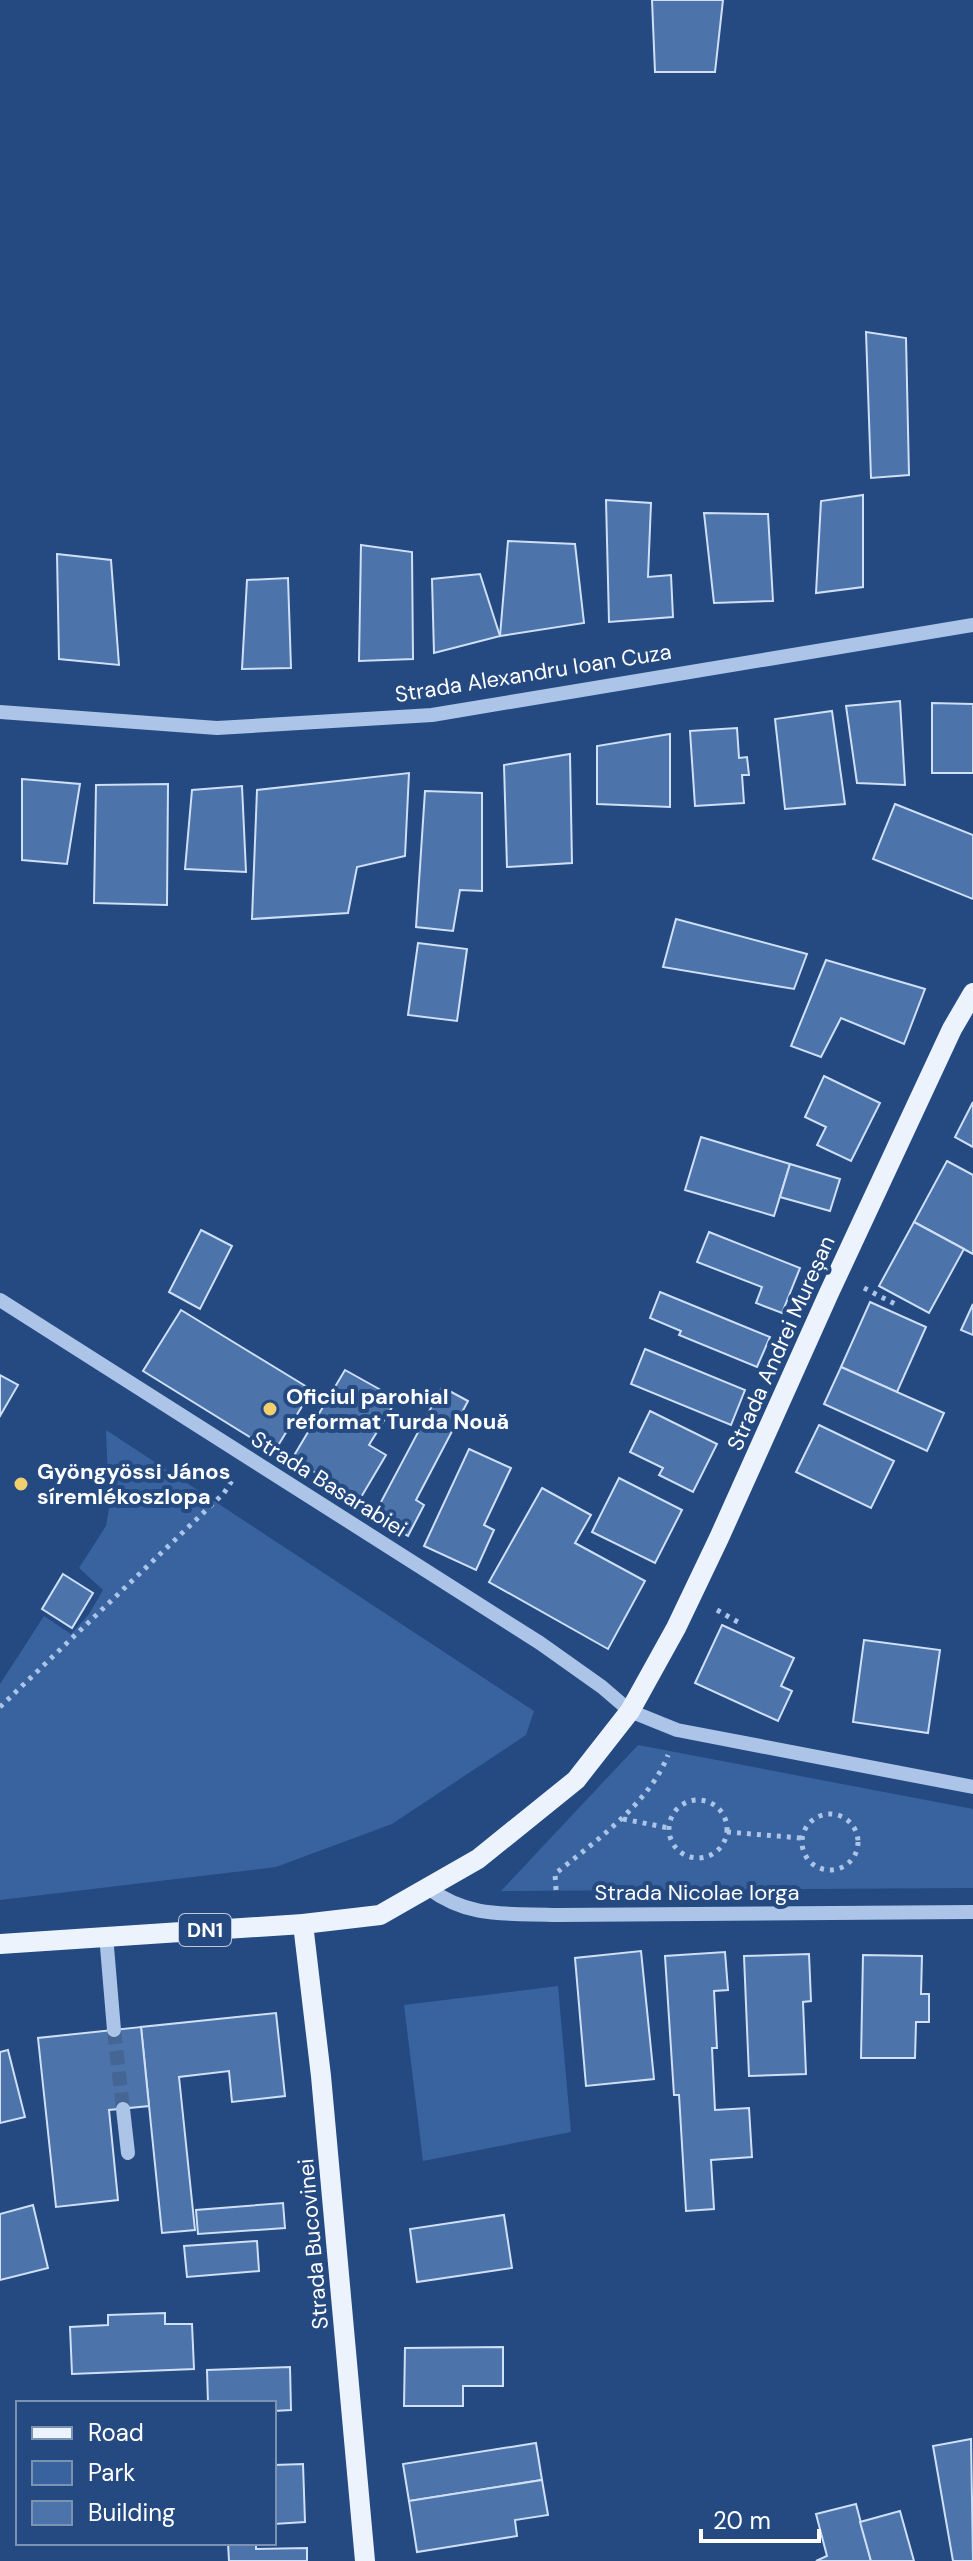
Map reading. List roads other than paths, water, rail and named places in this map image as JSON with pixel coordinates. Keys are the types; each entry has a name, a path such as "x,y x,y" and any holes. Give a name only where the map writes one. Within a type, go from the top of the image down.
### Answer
{"main road":[{"name":"Strada Andrei Mureșan","path":"630,1711 676,1628 719,1538 923,1091 973,993"},
{"name":"DN1","path":"0,1944 303,1924 380,1915 478,1859 576,1780 630,1711"},
{"name":"Strada Bucovinei","path":"303,1924 321,2076 365,2561"}],"street":[{"name":"Strada Alexandru Ioan Cuza","path":"0,712 217,728 432,715 973,625"},
{"name":"Strada Basarabiei","path":"0,1300 540,1643 630,1711"},
{"path":"630,1711 677,1730 973,1787"},
{"name":"Strada Nicolae Iorga","path":"428,1888 441,1898 472,1911 557,1915 973,1912"},
{"path":"106,1935 114,2030"},
{"path":"123,2109 128,2153"}],"tunnel":[{"path":"114,2030 123,2109"}],"place":[{"name":"Oficiul parohial reformat Turda Nouă","path":"270,1409"},
{"name":"Gyöngyössi János síremlékoszlopa","path":"21,1484"}]}
